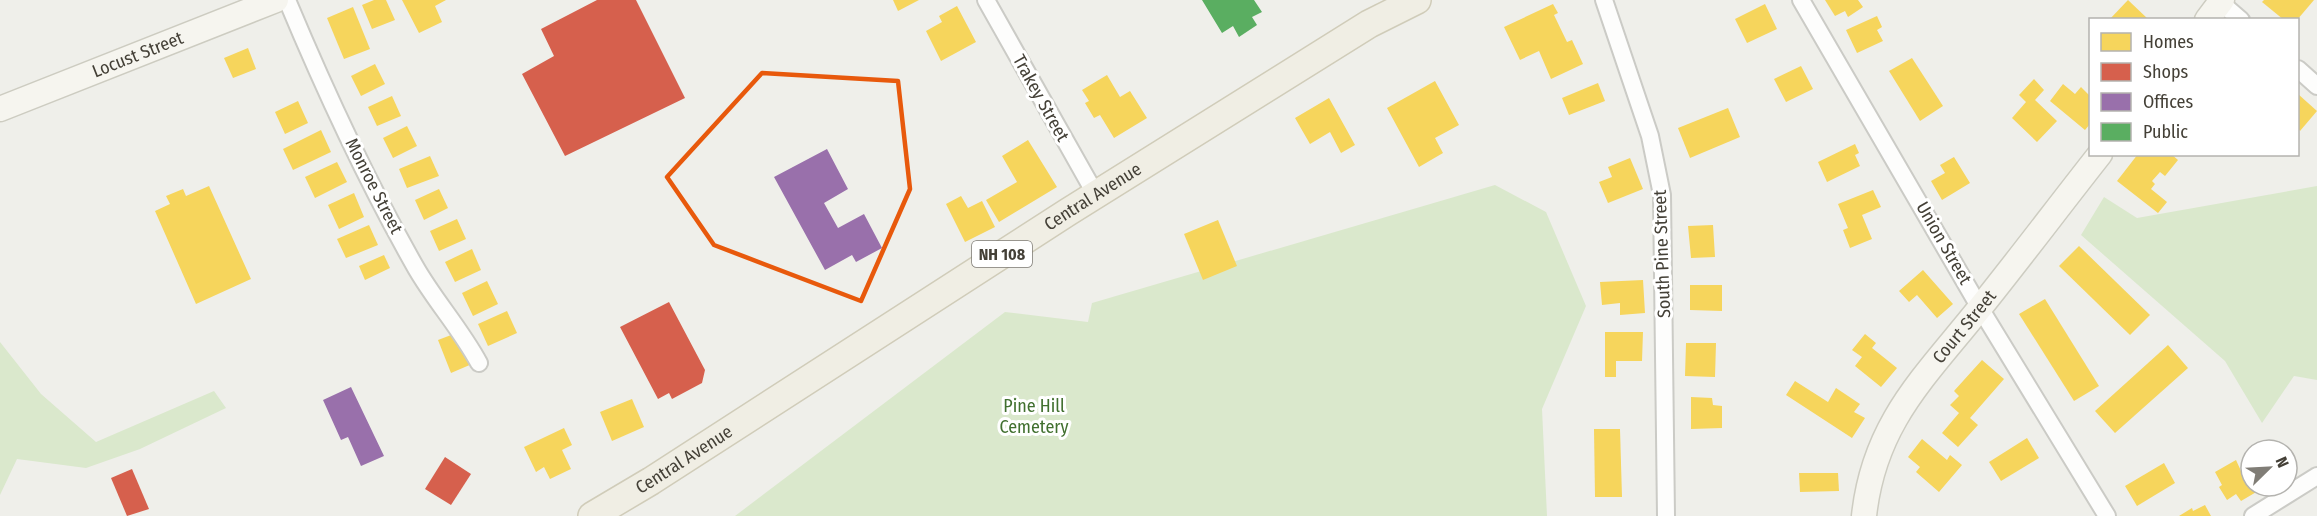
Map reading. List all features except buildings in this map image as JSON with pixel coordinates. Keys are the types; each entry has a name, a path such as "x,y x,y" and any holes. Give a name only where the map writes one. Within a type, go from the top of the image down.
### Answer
{"main road":[{"name":"Central Avenue","path":"592,516 651,482 1096,195 1369,24 1417,0"}],"street":[{"name":"Locust Street","path":"0,109 276,0"},
{"name":"Monroe Street","path":"287,0 328,94 401,240 417,270 463,332 479,363"},
{"name":"Trakey Street","path":"986,0 1096,195"},
{"name":"South Pine Street","path":"1604,0 1650,136 1662,195 1666,516"},
{"name":"Union Street","path":"1801,0 1980,308 2107,516"},
{"path":"2216,7 2237,18"},
{"path":"2299,70 2317,86"},
{"name":"Court Street","path":"1864,516 1867,490 1877,453 1888,430 1926,373 1980,308 2098,156"},
{"path":"2253,516 2317,476"}],"highlighted area":[{"path":"762,73 898,81 910,189 861,301 714,245 667,177"}],"green space":[{"name":"Pine Hill Cemetery","path":"1495,185 1546,212 1586,306 1542,409 1547,516 735,516 1005,312 1088,322 1092,303"},
{"path":"2317,186 2317,380 2294,376 2262,423 2225,361 2081,235 2104,197 2137,218"},
{"path":"0,342 41,394 96,442 214,391 226,408 140,449 86,468 17,459 0,495"}]}
